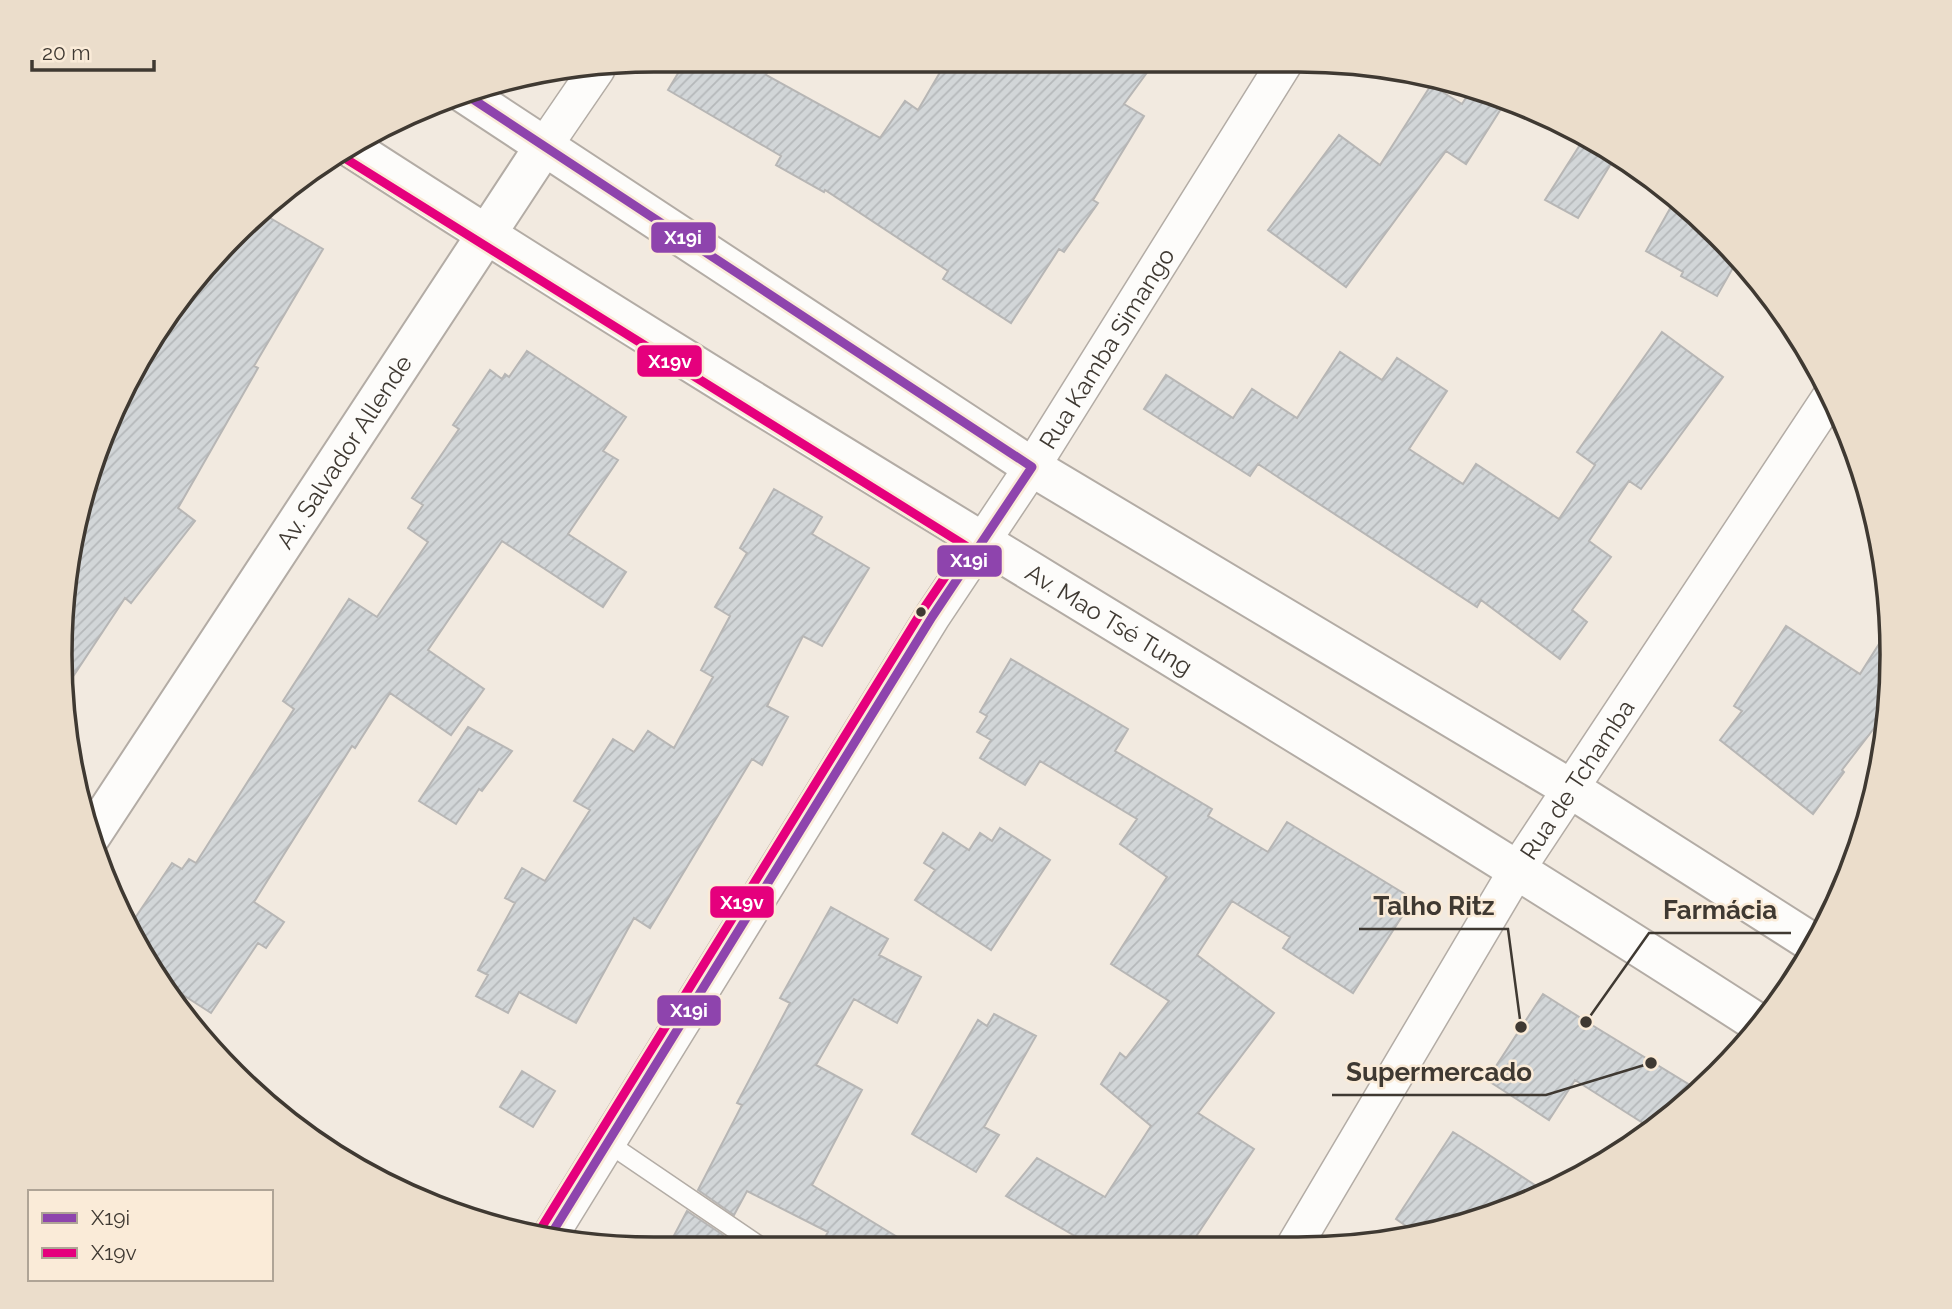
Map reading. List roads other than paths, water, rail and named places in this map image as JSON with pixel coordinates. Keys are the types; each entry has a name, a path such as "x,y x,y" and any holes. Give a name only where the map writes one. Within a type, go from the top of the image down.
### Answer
{"main road":[{"path":"475,101 1032,467 1571,789 1806,939"},
{"name":"Av. Salvador Allende","path":"98,825 545,145"},
{"name":"Av. Mao Tsé Tung","path":"359,153 485,234 983,542 1518,868 1752,1019"}],"street":[{"name":"Rua Kamba Simango","path":"555,1228 932,617 1032,467 1279,72"},
{"name":"Av. Salvador Allende","path":"545,145 593,75"},
{"name":"Rua de Tchamba","path":"1300,1237 1518,868 1824,406"}],"lane":[{"path":"608,1143 746,1237"}],"place":[{"name":"Farmácia","path":"1586,1022"},
{"name":"Talho Ritz","path":"1521,1027"},
{"name":"Supermercado","path":"1651,1063"}]}
